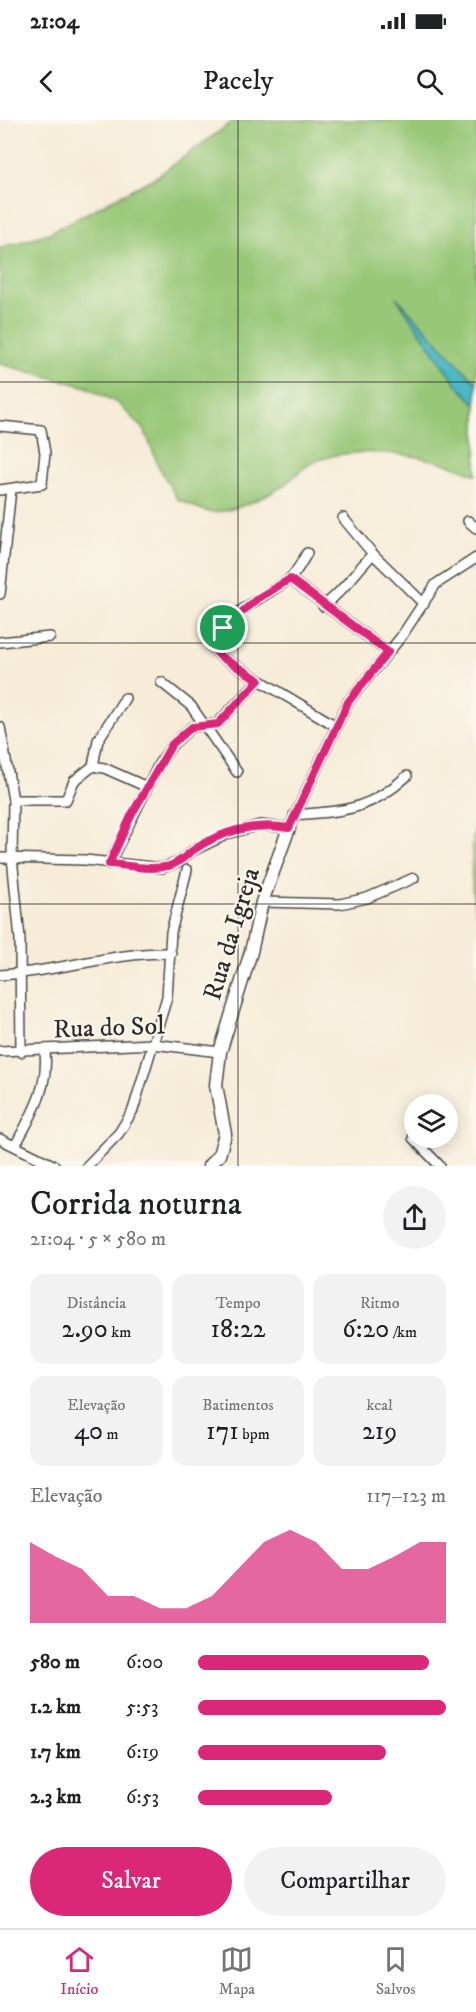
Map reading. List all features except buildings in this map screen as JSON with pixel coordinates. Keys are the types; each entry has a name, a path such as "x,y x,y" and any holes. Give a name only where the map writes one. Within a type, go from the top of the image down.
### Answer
{"street":[{"path":"0,426 41,430 45,445 42,483 0,490"},
{"path":"0,594 11,489"},
{"path":"343,518 373,554 424,604"},
{"path":"307,553 290,579 258,598 238,614 215,634 211,646 221,657 336,726"},
{"path":"323,606 338,595 354,573 373,554"},
{"name":"Rua da Igreja","path":"209,1166 219,1155 225,1134 216,1085 220,1052 251,952 262,902 294,816 336,726 362,682 388,652 441,578 476,558"},
{"path":"290,579 323,606 388,652"},
{"path":"0,642 50,637"},
{"path":"109,864 163,758 183,733 192,727 205,727 224,719 259,680"},
{"path":"161,682 191,706 237,772"},
{"path":"13,800 66,800 74,781 93,766 98,740 125,698"},
{"path":"0,727 13,800 12,857 18,910 21,974 21,1052"},
{"path":"93,766 104,768 147,787"},
{"path":"294,816 362,806 380,799 406,776"},
{"path":"0,858 162,868 179,862 192,851 227,834 260,825 289,828"},
{"path":"87,1166 126,1125 167,997 174,915 187,870"},
{"path":"262,902 340,904 367,898 414,878"},
{"path":"0,975 21,974 118,955 171,953"},
{"name":"Rua do Sol","path":"0,1051 45,1051 153,1044 220,1052"},
{"path":"15,1146 44,1089 45,1051"},
{"path":"0,1139 55,1166"},
{"path":"423,1148 440,1166"}],"green space":[{"path":"235,120 476,120 476,383 401,302 458,386 476,404 476,475 417,457 370,453 348,454 328,457 310,464 281,487 248,504 229,510 211,512 198,509 177,499 158,465 145,431 119,404 87,387 0,364 0,248 49,233 156,177"},
{"path":"476,815 476,913 472,889 472,864"}],"water":[{"path":"396,297 476,383 476,404 458,386"}],"route":[{"path":"290,579 307,594 388,652 348,702 289,828 260,825 227,834 207,842 179,862 162,868 109,864 132,814 172,744 192,727 218,724 259,680 221,657 211,646 212,638 223,628 258,598 290,579"}]}
